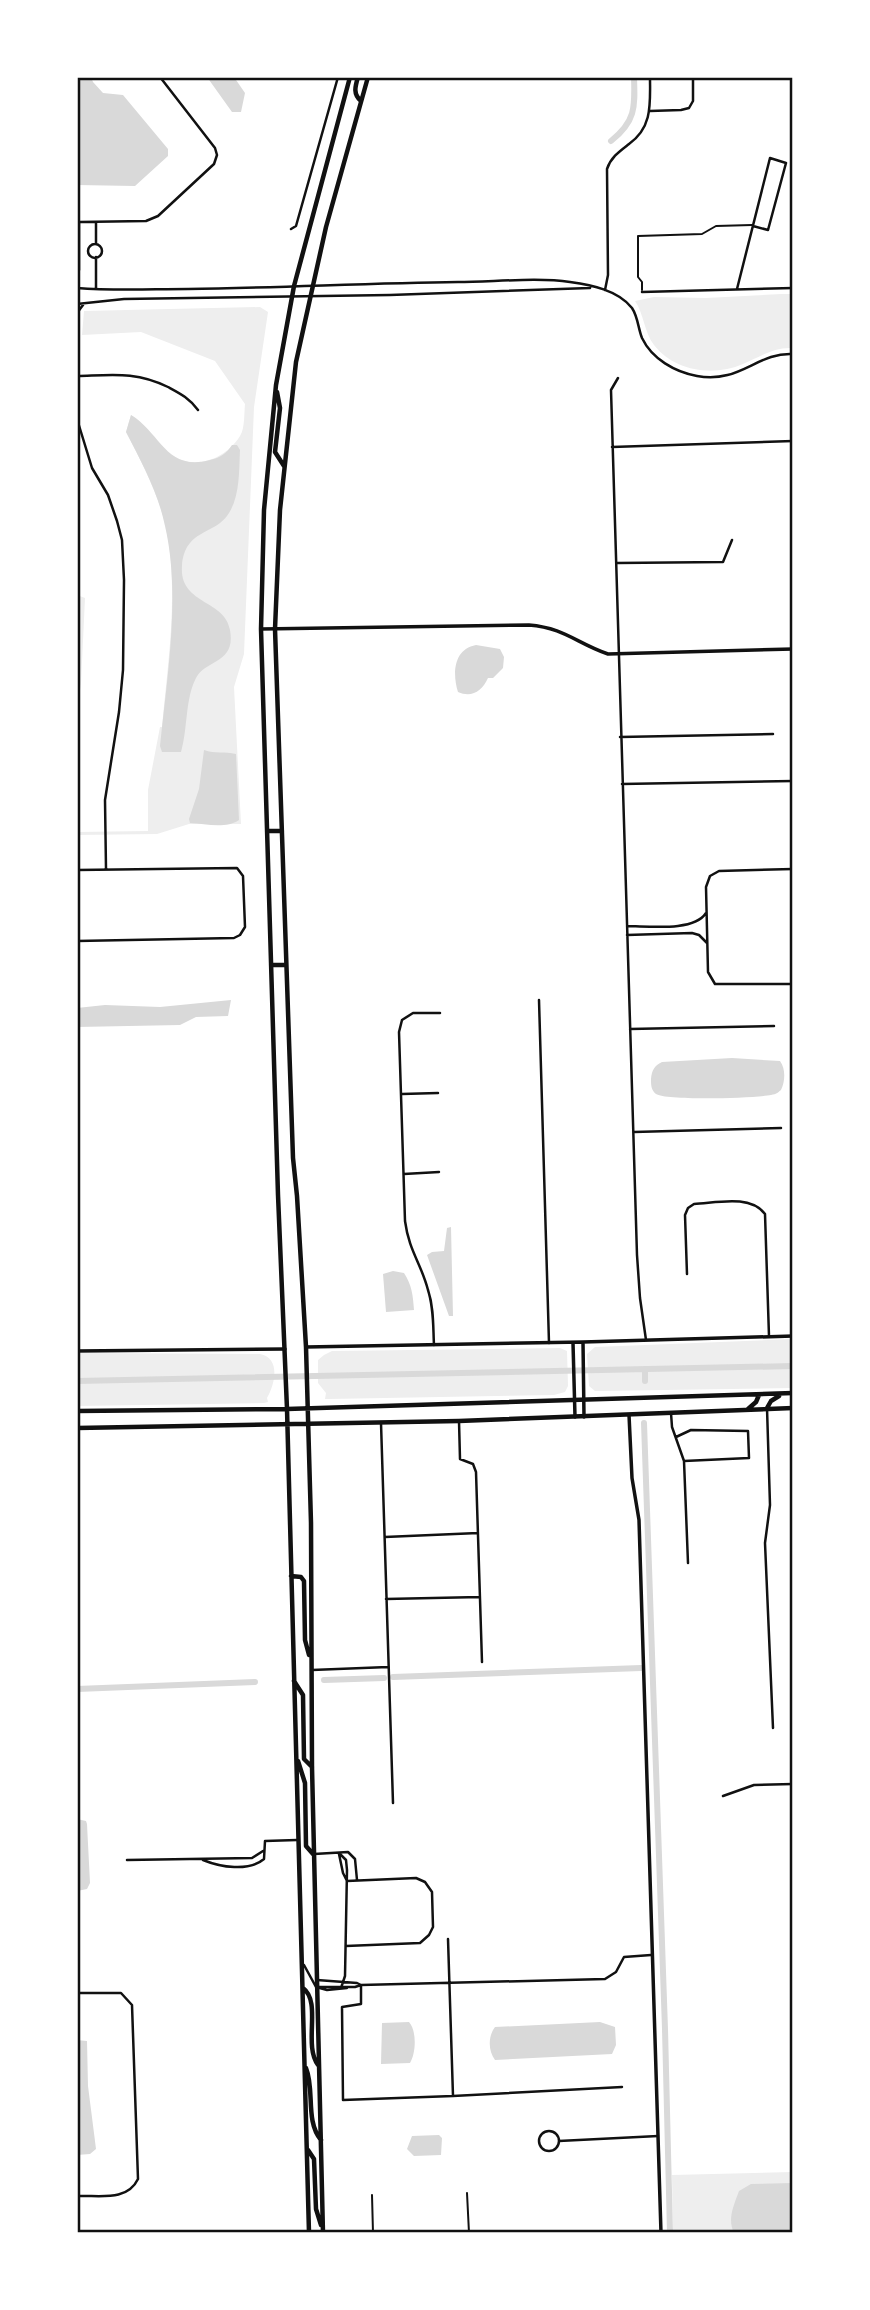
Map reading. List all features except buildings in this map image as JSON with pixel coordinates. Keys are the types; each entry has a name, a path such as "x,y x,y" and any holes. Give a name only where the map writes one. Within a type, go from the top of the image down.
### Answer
{"main road":[{"path":"309,2233 287,1409 261,629 264,510 276,384 294,286 350,77"},
{"path":"358,77 355,89 361,101"},
{"path":"323,2233 316,1983 311,1523 306,1347 298,1196 293,1158 275,629 280,510 294,372 326,227 368,77"},
{"path":"276,384 280,408 275,452 284,466"},
{"path":"267,831 282,831"},
{"path":"271,965 286,965"},
{"path":"767,1408 771,1401 783,1394"},
{"path":"77,1411 287,1409 793,1394"},
{"path":"747,1409 756,1402 759,1395"},
{"path":"77,1428 575,1418 793,1408"},
{"path":"291,1576 299,1576 304,1581 305,1640 312,1663"},
{"path":"293,1681 303,1695 304,1759 312,1768"},
{"path":"295,1746 305,1783 306,1846 314,1854"},
{"path":"303,1987 310,1997 312,2051 318,2065"},
{"path":"305,2064 311,2081 313,2126 321,2140"},
{"path":"307,2150 314,2159 316,2209 323,2233"}],"street":[{"path":"79,270 79,222 146,221 158,216 214,164 217,155 215,148 160,77"},
{"path":"292,229 296,226 338,77"},
{"path":"605,290 608,275 607,169 615,155 640,134 650,111 650,77"},
{"path":"650,111 689,108 693,101 693,77"},
{"path":"737,289 770,158 786,163 768,230 753,226"},
{"path":"96,222 96,244 102,251 96,257 96,289"},
{"path":"96,244 90,246 88,252 92,257 96,257"},
{"path":"77,288 174,289 567,281 613,293 632,309 647,346 662,361 681,371 711,377 732,375 768,358 793,354"},
{"path":"77,304 124,299 597,288"},
{"path":"642,292 793,288"},
{"path":"124,289 124,299"},
{"path":"174,289 174,299"},
{"path":"77,313 85,303"},
{"path":"77,376 136,375 151,379 189,398 198,410"},
{"path":"618,378 611,390 617,654 637,1255 646,1340"},
{"path":"77,419 92,468 108,495 122,540 125,621 120,701 105,800 106,869"},
{"path":"612,447 793,441"},
{"path":"616,563 723,562 732,540"},
{"path":"261,629 547,627 608,654 793,649"},
{"path":"620,737 773,734"},
{"path":"622,784 793,781"},
{"path":"77,870 237,868 243,876 245,927 240,935 234,938 77,941"},
{"path":"793,869 716,873 706,884 708,972 715,984 793,984"},
{"path":"626,926 692,925 702,920 707,912"},
{"path":"627,935 692,933 699,935 708,945"},
{"path":"539,1000 549,1343"},
{"path":"434,1345 433,1310 429,1290 407,1240 399,1032 402,1020 412,1013 440,1013"},
{"path":"630,1029 775,1026"},
{"path":"402,1094 438,1093"},
{"path":"634,1132 781,1128"},
{"path":"404,1174 439,1172"},
{"path":"687,1275 685,1215 688,1208 694,1204 746,1201 759,1206 765,1214 769,1336"},
{"path":"306,1347 793,1336"},
{"path":"583,1342 584,1417"},
{"path":"573,1343 575,1418"},
{"path":"77,1351 285,1349"},
{"path":"767,1408 770,1504 765,1543 773,1728"},
{"path":"671,1413 684,1461 688,1563"},
{"path":"629,1415 632,1478 639,1520 661,2233"},
{"path":"459,1421 460,1460 473,1464 476,1472 482,1662"},
{"path":"381,1423 393,1803"},
{"path":"676,1437 691,1430 748,1431 749,1458 684,1461"},
{"path":"385,1536 478,1533"},
{"path":"386,1599 480,1597"},
{"path":"312,1670 388,1667"},
{"path":"723,1796 754,1785 793,1784"},
{"path":"200,1858 212,1864 232,1867 259,1863 264,1859 265,1841 297,1840"},
{"path":"127,1860 252,1858 263,1851"},
{"path":"314,1854 343,1851 352,1855 357,1880"},
{"path":"339,1853 346,1860 347,1870 346,1946 342,1985"},
{"path":"339,1853 347,1881"},
{"path":"232,1858 232,1867"},
{"path":"347,1870 356,1870"},
{"path":"346,1946 419,1943 429,1935 433,1927 432,1892 425,1882 416,1878 347,1881"},
{"path":"448,1939 453,2095"},
{"path":"302,1962 316,1983 355,1987 605,1979 616,1972 624,1957 653,1955"},
{"path":"342,1985 357,1983 361,1986"},
{"path":"361,1986 360,2004 342,2007 343,2100 622,2087"},
{"path":"77,1993 121,1993 129,1998 132,2005 138,2179 133,2189 122,2194 77,2196"},
{"path":"546,2132 553,2132 559,2141 557,2147 551,2151 541,2148 539,2142 540,2136 546,2132"},
{"path":"559,2141 658,2136"},
{"path":"520,2233 527,2233"}],"lane":[{"path":"642,292 642,282 638,277 638,236 702,234 716,226 753,226"},
{"path":"467,2193 469,2233"},
{"path":"372,2195 373,2233"}],"shaded area":[{"path":"77,77 91,77 103,93 123,95 168,149 168,156 135,186 77,185"},
{"path":"207,77 234,77 245,93 241,112 232,112"},
{"path":"793,294 793,348 773,351 731,368 707,371 683,366 662,354 651,340 635,301 654,297 706,298"},
{"path":"260,307 268,312 254,407 244,654 234,687 241,824 189,824 157,834 77,835 77,832 148,831 148,790 162,727 171,627 170,552 159,502 126,432 131,415 143,424 169,454 189,462 198,462 218,457 234,444 243,429 245,404 215,361 141,332 82,335 84,311"},
{"path":"131,415 165,449 183,461 214,459 223,455 232,445 237,445 240,450 237,491 233,506 216,526 194,539 184,554 183,579 195,595 220,612 230,630 231,641 225,655 206,667 192,686 181,752 162,752 160,746 171,636 170,552 158,501 126,432"},
{"path":"77,595 85,598 77,712"},
{"path":"476,645 500,649 504,657 503,668 493,678 488,678 476,692 463,694 458,692 455,670 463,651"},
{"path":"204,750 236,754 239,820 234,823 190,823 199,789"},
{"path":"231,1000 228,1016 196,1017 180,1025 77,1027 77,1008 105,1005 160,1007"},
{"path":"732,1058 780,1061 784,1076 781,1090 762,1096 694,1098 664,1096 656,1094 652,1089 653,1071 662,1062"},
{"path":"451,1227 453,1316 449,1316 427,1255 444,1251 447,1228"},
{"path":"393,1271 404,1273 407,1277 414,1310 386,1312 383,1274"},
{"path":"793,1339 793,1388 595,1391 589,1386 587,1354 595,1347"},
{"path":"560,1348 567,1351 568,1386 565,1392 554,1395 325,1399 326,1393 318,1383 318,1360 332,1351"},
{"path":"77,1353 260,1354 267,1356 274,1366 274,1379 268,1402 264,1403 77,1406"},
{"path":"77,1819 86,1821 87,1824 90,1883 87,1889 77,1891"},
{"path":"409,2022 415,2042 410,2063 381,2064 382,2023"},
{"path":"600,2022 615,2027 616,2045 612,2054 495,2060 491,2052 490,2039 495,2027"},
{"path":"77,2040 87,2041 88,2086 96,2149 90,2154 77,2155"},
{"path":"439,2135 442,2138 441,2155 414,2156 407,2149 412,2136"},
{"path":"793,2172 793,2233 673,2233 672,2175"},
{"path":"793,2183 793,2233 734,2233 731,2217 739,2191 751,2184"}],"waterway":[{"path":"611,141 630,120 634,77"},
{"path":"77,1381 793,1366"},
{"path":"645,1369 645,1381"},
{"path":"644,1423 670,2233"},
{"path":"393,1677 641,1668"},
{"path":"324,1680 384,1678"},
{"path":"77,1689 255,1682"}]}
